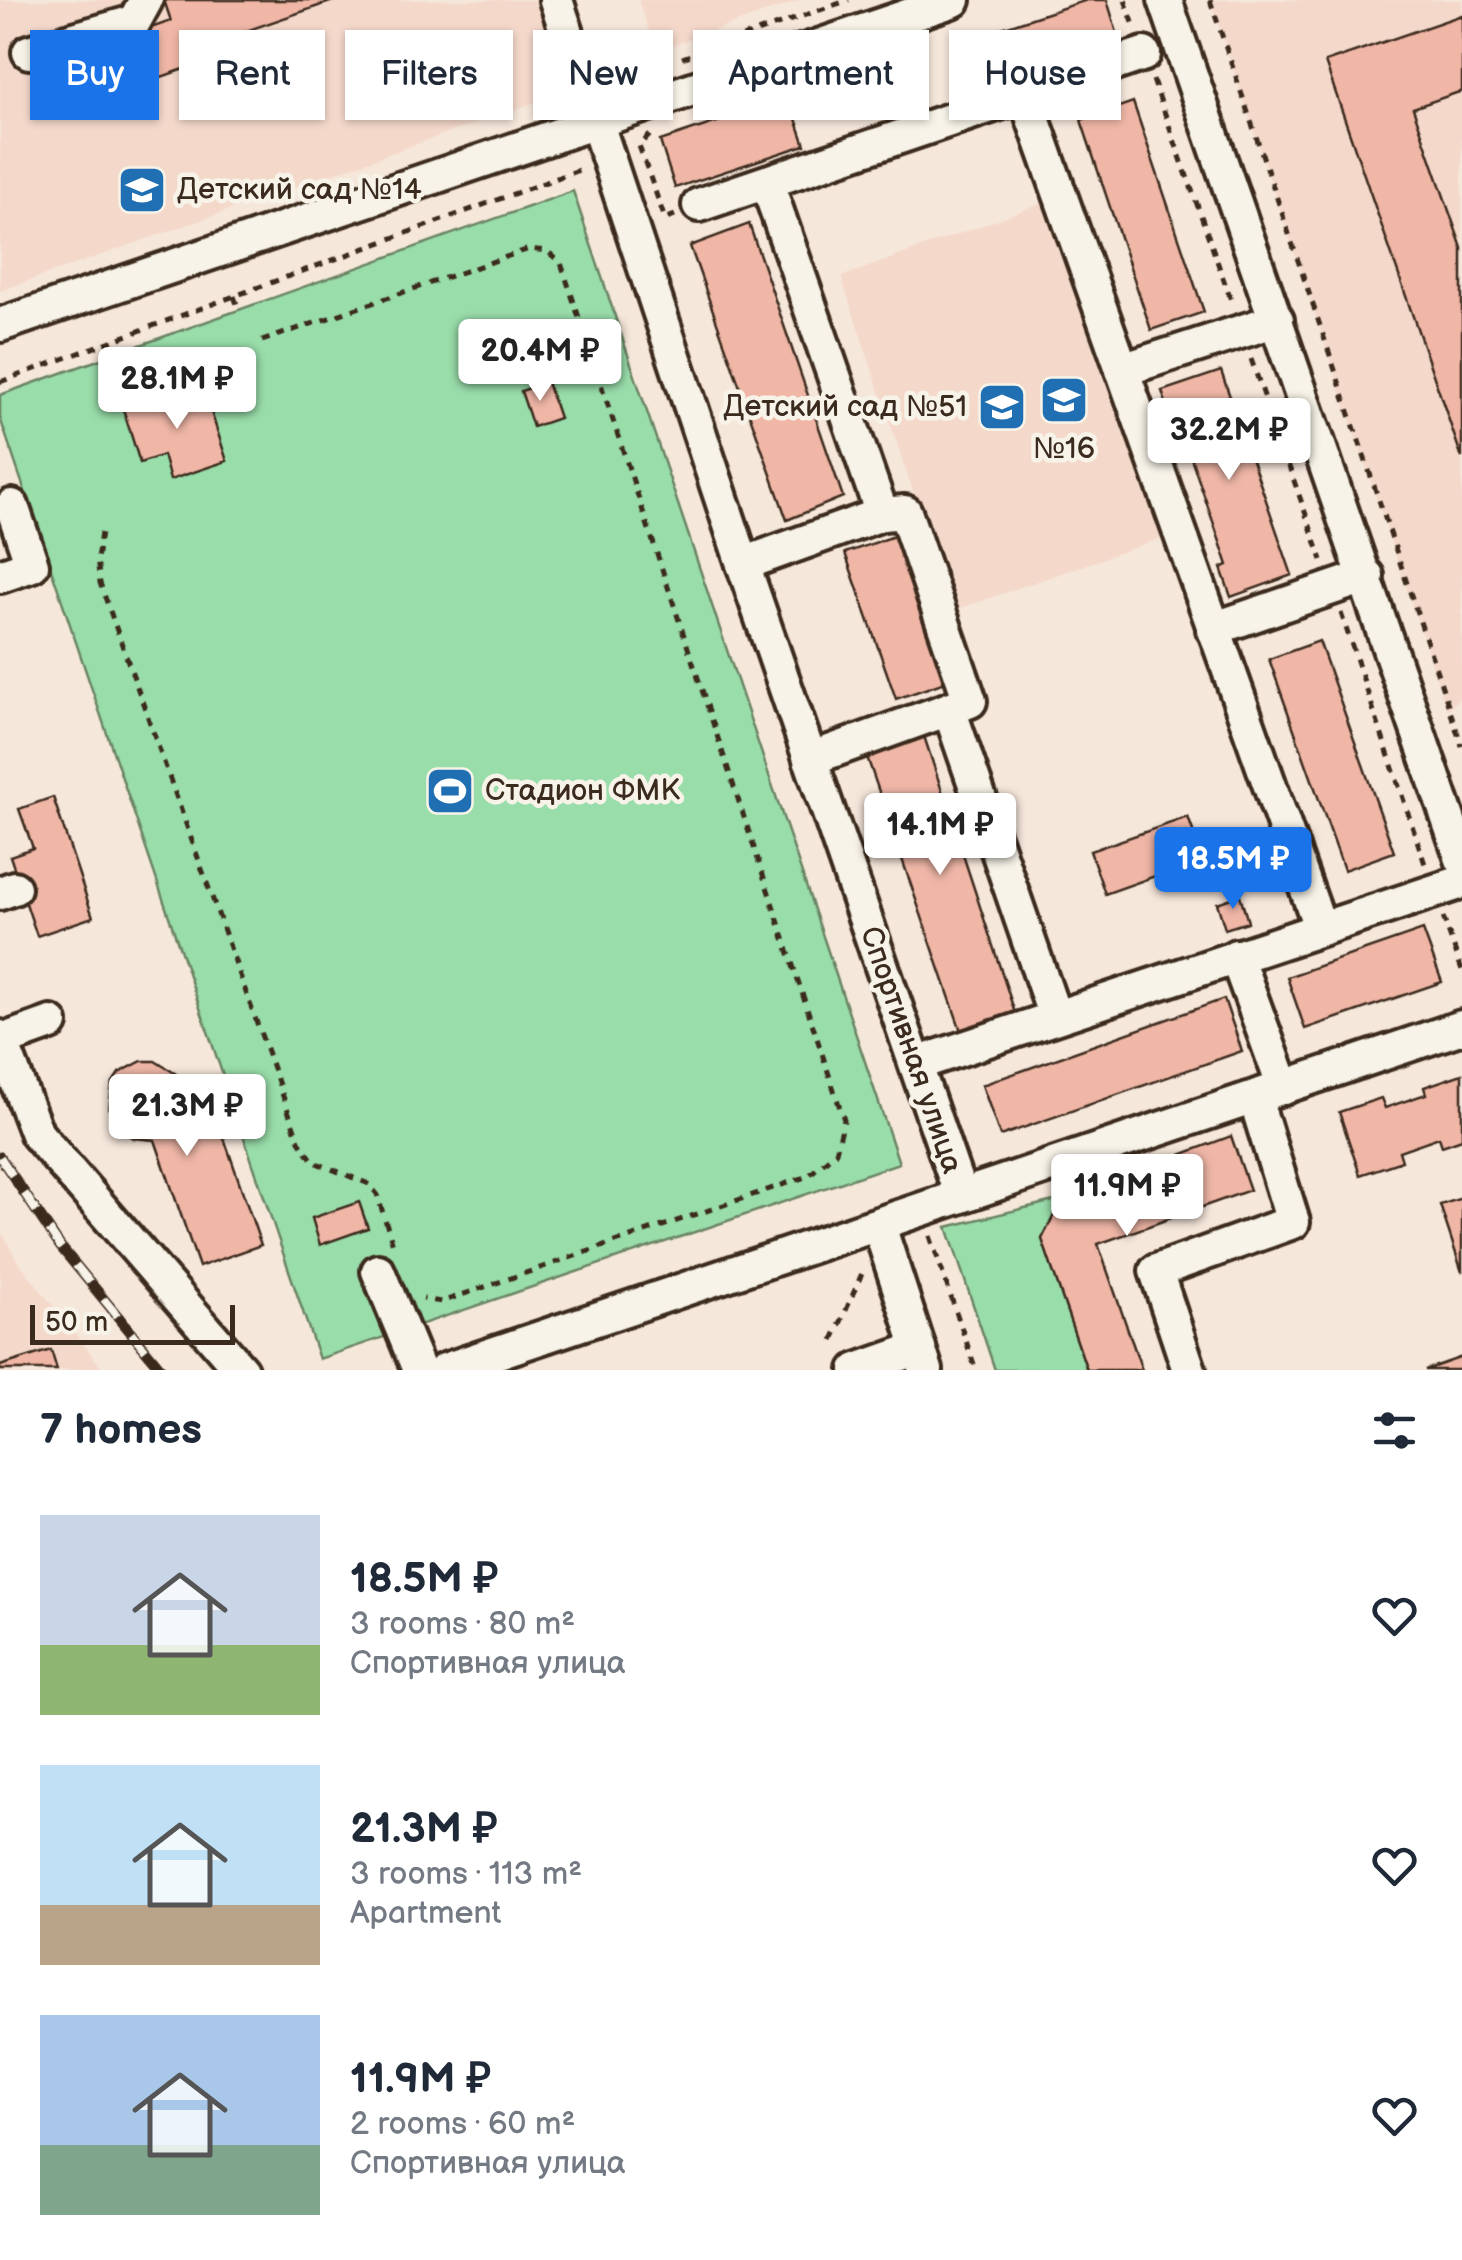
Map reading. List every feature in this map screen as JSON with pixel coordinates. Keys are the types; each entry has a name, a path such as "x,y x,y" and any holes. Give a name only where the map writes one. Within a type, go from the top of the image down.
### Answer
{"street":[{"path":"29,52 134,22 146,0"},
{"name":"Спортивная улица","path":"556,0 566,30"},
{"path":"673,94 954,0"},
{"path":"1165,0 1462,858"},
{"path":"1121,62 1144,54"},
{"path":"0,325 595,120"},
{"name":"Спортивная улица","path":"595,120 961,1196 1462,1027"},
{"path":"699,205 953,120"},
{"path":"1033,120 1320,927"},
{"path":"767,183 882,514"},
{"path":"1122,370 1277,320"},
{"path":"0,576 32,564 12,506"},
{"path":"743,564 882,514 905,512 970,701 810,759"},
{"path":"1213,629 1367,576"},
{"path":"950,708 1054,1014"},
{"path":"916,1064 1054,1014 1448,886"},
{"path":"1188,1370 1156,1271 1294,1222 1270,1093 1236,956"},
{"path":"51,1023 1,1039 38,1134 241,1370"},
{"path":"445,1370 961,1196"},
{"path":"856,1370 922,1359 873,1228"},
{"path":"388,1268 419,1370"}],"path":[{"path":"1125,0 1332,588 1448,886 1462,970"},
{"path":"1210,0 1462,746"},
{"path":"656,130 638,146 665,219 699,205"},
{"path":"0,382 586,168"},
{"path":"262,341 529,249 547,251 560,263 844,1120 836,1152 808,1176 440,1302 430,1302 410,1291"},
{"path":"234,296 239,310"},
{"path":"118,394 238,351"},
{"path":"101,533 97,559 100,582 299,1141 314,1162 369,1184 377,1194 388,1268"},
{"path":"922,1211 976,1370"},
{"path":"833,1340 872,1250 873,1228"}],"shaded area":[{"name":"Детский сад №14","path":"0,0 538,0 549,30 533,30 533,103 513,110 513,30 345,30 345,120 485,120 0,291"},
{"path":"638,0 801,0 716,30 693,30 693,38 673,45 673,30 649,30"},
{"path":"1210,0 1462,0 1462,696 1447,710"},
{"name":"Детский сад №51","path":"1048,201 1165,537 953,611 841,277"},
{"path":"0,1230 18,1261 104,1370 0,1370"}],"green space":[{"name":"Стадион ФМК","path":"573,191 899,1163 319,1359 0,418 0,395"},
{"path":"1066,1198 1042,1239 1087,1370 995,1370 947,1227"}],"building":[{"path":"164,0 336,0 249,30 179,30 179,71 159,78 159,30 145,30 171,21"},
{"path":"1087,0 1107,0 1116,30 995,30"},
{"path":"1462,15 1462,91 1413,108 1462,248 1462,458 1325,62"},
{"path":"1133,102 1204,312 1151,330 1081,120 1121,120 1121,106"},
{"path":"723,120 796,120 805,145 675,188 660,141"},
{"path":"749,224 843,497 787,520 690,246"},
{"path":"1221,371 1292,575 1231,597 1221,568 1228,565 1179,423 1173,425 1162,391"},
{"path":"547,382 559,418 533,427 521,391"},
{"path":"202,384 227,461 170,480 163,455 140,463 123,409"},
{"path":"897,535 948,681 896,699 845,553"},
{"path":"1319,641 1394,852 1344,870 1269,659"},
{"path":"921,727 1015,1013 961,1031 864,748"},
{"path":"53,797 93,917 37,936 10,856 33,848 19,809"},
{"path":"1188,817 1203,859 1105,894 1090,851"},
{"path":"1240,895 1248,922 1225,929 1217,903"},
{"path":"1423,930 1442,982 1305,1029 1287,977"},
{"path":"1224,999 1242,1051 1000,1136 982,1085"},
{"path":"142,1061 155,1061 178,1075 188,1100 185,1115 213,1106 261,1245 199,1267 155,1140 133,1138 122,1131 109,1109 112,1084 119,1073"},
{"path":"1462,1074 1462,1139 1442,1146 1439,1137 1399,1151 1402,1161 1360,1175 1339,1112 1381,1098 1385,1108 1426,1094 1424,1087"},
{"path":"1231,1136 1250,1190 1098,1244 1142,1370 1087,1370 1042,1239 1062,1199"},
{"path":"1462,1198 1462,1272 1440,1205"},
{"path":"359,1202 368,1228 320,1245 312,1218"},
{"path":"51,1350 57,1370 0,1370 0,1366"},
{"path":"1462,1357 1462,1370 1425,1370"}],"railway":[{"path":"0,1157 60,1246 162,1370"}],"place":[{"name":"Детский сад №14","path":"142,190"},
{"name":"№16","path":"1064,400"},
{"name":"Детский сад №51","path":"1002,407"},
{"name":"Стадион ФМК","path":"450,791"}]}
